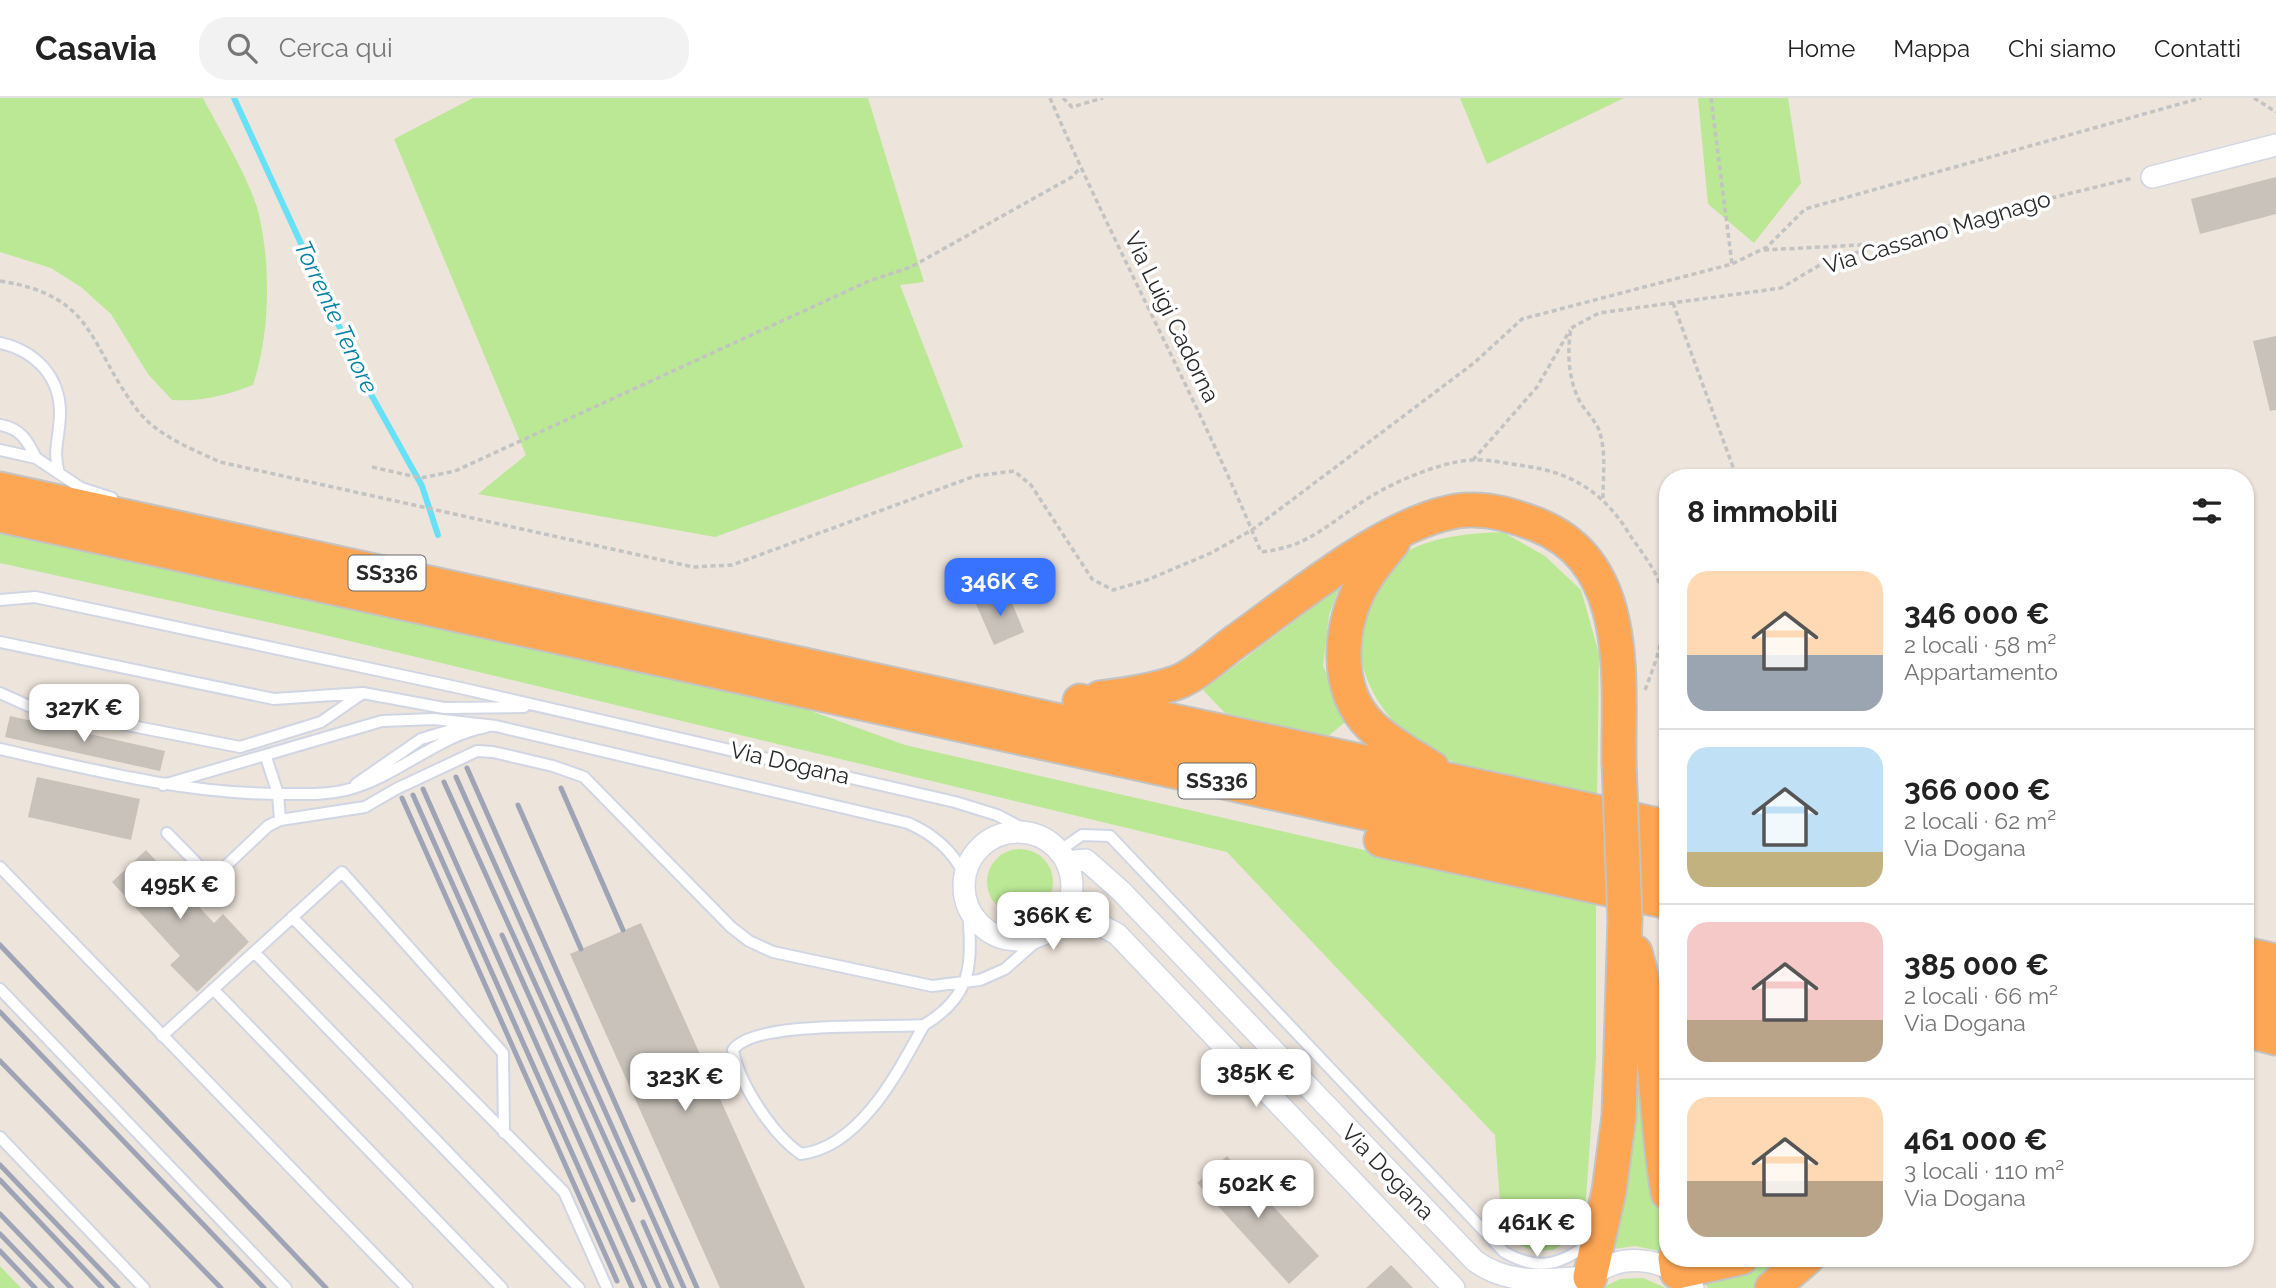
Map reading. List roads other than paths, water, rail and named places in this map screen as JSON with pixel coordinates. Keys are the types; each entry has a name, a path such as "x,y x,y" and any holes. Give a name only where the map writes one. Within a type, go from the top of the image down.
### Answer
{"highway":[{"name":"SS336","path":"0,489 339,563 770,670 1659,877"},
{"path":"1081,701 1134,694 1180,681 1348,562 1400,532 1431,519 1467,510 1503,512 1544,528 1576,551 1601,583 1615,623 1625,919 1619,1116 1609,1191 1585,1281"},
{"name":"SS336","path":"0,515 1659,852"},
{"path":"1400,532 1363,581 1346,625 1344,658 1349,692 1369,724 1394,745 1452,780"},
{"path":"770,670 957,674 1659,825"},
{"path":"770,670 944,744 1659,900"},
{"path":"1625,919 1646,988 1659,1130"},
{"path":"2254,939 2276,940"},
{"path":"2254,956 2276,961"},
{"path":"2254,983 2276,987"},
{"path":"2254,1006 2276,1011"},
{"path":"2254,1032 2276,1038"},
{"path":"2254,1037 2276,1038"},
{"path":"1682,1273 1706,1267"},
{"path":"1772,1288 1796,1267"}],"street":[{"path":"2152,177 2276,145"},
{"path":"968,909 963,890 964,874 977,850 992,838 1015,832 1034,834"},
{"name":"Via Dogana","path":"1034,834 1063,857 1086,860 1103,874 1475,1261 1489,1271 1510,1278 1585,1281"},
{"path":"1056,924 1072,895 1071,876 1063,857"},
{"name":"Via Dogana","path":"968,909 982,927 1011,940 1039,936 1056,924 1102,926 1116,934 1454,1288"},
{"path":"1585,1281 1610,1265 1633,1260 1659,1263"}],"lane":[{"path":"1,343 27,352 45,367 60,414 54,447 60,474"},
{"path":"1,425 15,428 27,440 36,457"},
{"path":"0,450 36,457 81,488 123,500"},
{"path":"286,538 339,563"},
{"name":"Via Dogana","path":"0,600 35,597 456,687 955,802 997,816 1034,834"},
{"name":"Via Dogana","path":"0,642 274,699 363,693 444,708 541,707"},
{"path":"0,694 29,706 240,747 321,722 363,693"},
{"name":"Via Dogana","path":"163,785 382,721 434,719 496,726 908,823 933,836 958,861 964,874"},
{"name":"Via Dogana","path":"0,749 163,785 230,793 324,794 348,790 386,776 467,732 496,726"},
{"path":"167,833 212,879 268,826 280,820 365,807 471,753 484,751 574,772 598,789 743,937 774,952 921,986 965,984 1005,970 1056,924"},
{"path":"266,757 278,794 280,820"},
{"path":"1063,857 1082,835 1110,836 1504,1252 1525,1264 1585,1281"},
{"path":"0,867 407,1288"},
{"path":"162,1036 342,872 503,1053 503,1133"},
{"path":"924,1025 879,1101 850,1128 814,1152 801,1154 787,1144 763,1113 733,1050 744,1038 786,1030 924,1025 943,1014 958,998 965,984 970,950 968,909"},
{"path":"292,917 564,1192 607,1288"},
{"path":"254,952 579,1288"},
{"path":"0,989 286,1288"},
{"path":"213,989 502,1288"},
{"path":"0,1137 144,1288"},
{"path":"1525,1264 1549,1264 1571,1256 1599,1236"}],"waterway":[{"name":"Torrente Tenore","path":"234,98 368,389 422,486 438,535"}],"railway":[{"path":"467,768 697,1288"},
{"path":"456,777 684,1288"},
{"path":"444,782 633,1200"},
{"path":"561,788 623,930"},
{"path":"423,789 645,1288"},
{"path":"413,795 632,1288"},
{"path":"402,798 617,1281"},
{"path":"518,805 581,949"},
{"path":"502,935 659,1288"},
{"path":"0,945 326,1288"},
{"path":"0,1012 264,1288"},
{"path":"0,1061 221,1288"},
{"path":"0,1165 118,1288"},
{"path":"0,1180 102,1288"},
{"path":"0,1214 71,1288"},
{"path":"643,1222 672,1288"},
{"path":"0,1234 52,1288"},
{"path":"0,1251 35,1288"}]}
